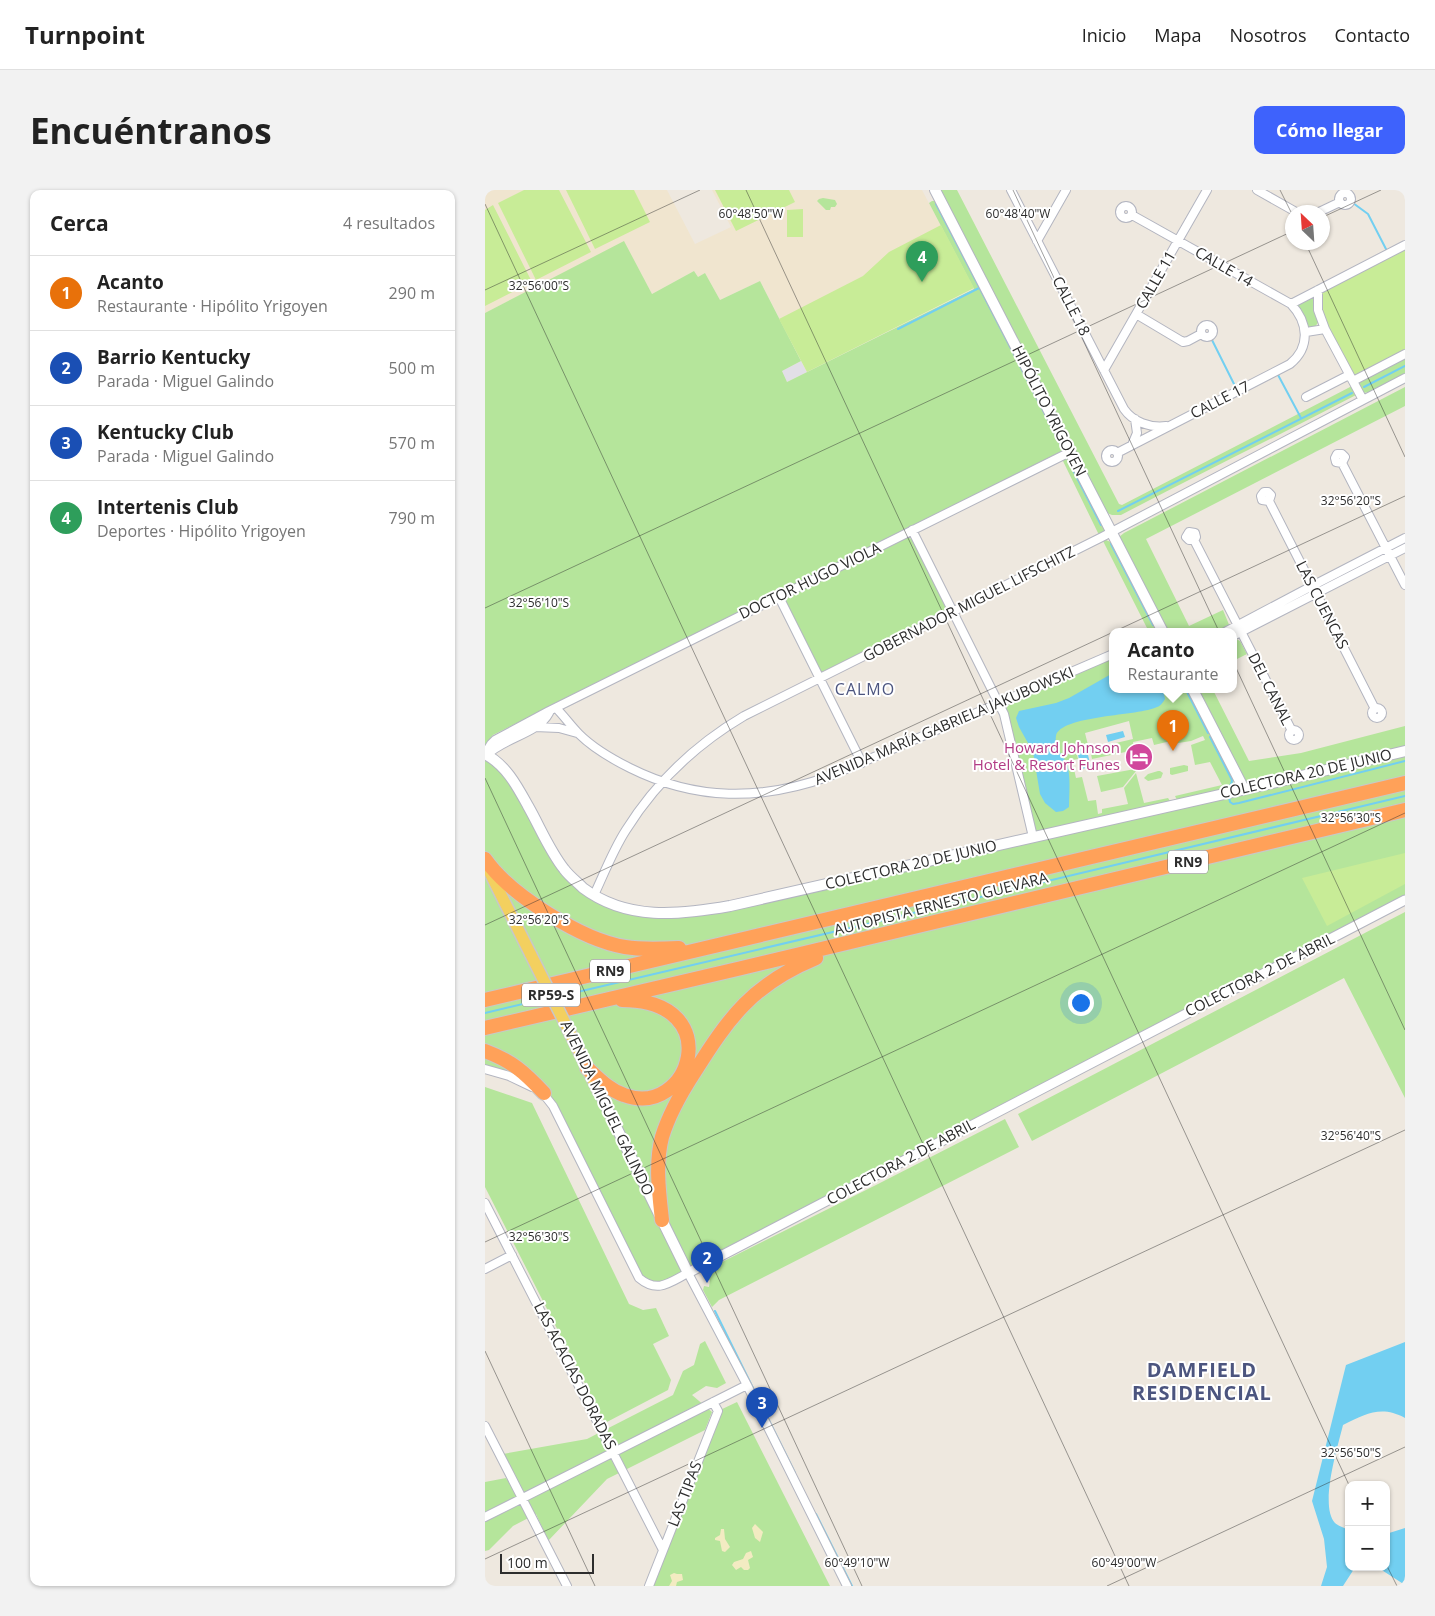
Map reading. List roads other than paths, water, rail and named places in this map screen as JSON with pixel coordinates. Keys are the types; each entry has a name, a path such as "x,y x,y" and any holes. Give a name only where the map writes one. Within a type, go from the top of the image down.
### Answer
{"highway":[{"name":"AUTOPISTA ERNESTO GUEVARA","path":"485,1000 1405,782"},
{"name":"AUTOPISTA ERNESTO GUEVARA","path":"485,1028 1405,810"},
{"path":"485,861 495,873 526,899 597,940 625,947 656,949 734,942"},
{"path":"662,1220 658,1189 658,1164 662,1138 671,1114 706,1053 730,1019 762,988 791,969 846,944"},
{"path":"587,1068 614,1091 625,1096 647,1098 657,1096 669,1090 675,1084 685,1067 689,1053 688,1039 683,1026 675,1015 666,1008 651,1003 631,1000 604,1001"},
{"path":"485,1051 500,1057 521,1070 544,1093"},
{"path":"599,1092 629,1105 651,1106 661,1104 688,1083"}],"main road":[{"name":"HIPÓLITO YRIGOYEN","path":"935,190 1161,628"},
{"path":"1195,693 1244,788"},
{"name":"COLECTORA 20 DE JUNIO","path":"485,755 495,760 509,774 547,842 566,871 594,896 617,907 643,913 677,914 730,906 1405,751"},
{"name":"AVENIDA MIGUEL GALINDO","path":"485,861 688,1273"}],"street":[{"name":"CALLE 18","path":"1011,190 1124,409 1135,419"},
{"path":"1037,241 1066,190"},
{"name":"CALLE 11","path":"1104,370 1207,190"},
{"path":"1257,190 1285,206"},
{"path":"1330,206 1339,202"},
{"name":"CALLE 14","path":"1132,215 1291,304"},
{"path":"1325,328 1306,332 1301,318 1291,304 1405,245"},
{"path":"1318,290 1318,310 1325,328 1363,400"},
{"path":"1136,314 1183,342 1201,334"},
{"name":"CALLE 17","path":"1117,453 1290,364 1296,359 1301,350 1306,332"},
{"path":"1306,397 1405,354"},
{"name":"GOBERNADOR MIGUEL LIFSCHITZ","path":"594,896 625,830 650,795 676,766 728,726 1111,532 1405,378"},
{"path":"1135,419 1152,426 1170,426"},
{"path":"1132,445 1137,433 1135,419"},
{"name":"DOCTOR HUGO VIOLA","path":"485,755 495,740 1070,452"},
{"path":"1342,463 1405,584"},
{"name":"LAS CUENCAS","path":"1269,501 1375,709"},
{"path":"912,530 1004,714 1033,837"},
{"path":"1237,631 1312,586 1405,538"},
{"name":"DEL CANAL","path":"1194,540 1292,731"},
{"path":"1239,629 1316,594 1405,548"},
{"path":"779,597 862,763"},
{"name":"AVENIDA MARÍA GABRIELA JAKUBOWSKI","path":"553,710 579,734 611,758 662,782 703,792 763,794 811,783 862,763 1109,656"},
{"name":"DOCTOR HUGO VIOLA","path":"485,755 535,727 553,710"},
{"path":"553,710 569,730"},
{"name":"AVENIDA MARÍA GABRIELA JAKUBOWSKI","path":"535,727 551,726 579,734"},
{"name":"COLECTORA 2 DE ABRIL","path":"544,1093 561,1122 639,1278 651,1286 658,1287 1405,900"},
{"path":"485,1069 509,1076 544,1093"},
{"name":"LAS ACACIAS DORADAS","path":"485,1204 663,1550"},
{"path":"485,1269 512,1255"},
{"path":"688,1273 747,1385 847,1586"},
{"path":"485,1517 747,1385"},
{"name":"LAS TIPAS","path":"649,1586 718,1412 713,1402"},
{"path":"485,1426 567,1586"}],"water":[{"path":"1109,675 1109,693 1164,693 1165,699 1160,706 1148,710 1085,720 1061,729 1056,736 1056,740 1068,769 1069,807 1063,811 1056,812 1045,803 1040,794 1033,752 1016,718 1019,711 1056,703 1069,698"},
{"path":"1123,731 1125,737 1108,742 1106,735"},
{"path":"1086,747 1091,767 1081,769 1077,750"},
{"path":"1405,1342 1405,1418 1388,1412 1374,1412 1343,1425 1331,1475 1329,1503 1331,1515 1335,1523 1345,1528 1345,1571 1353,1571 1343,1586 1321,1586 1327,1567 1324,1539 1312,1501 1346,1365"},
{"path":"1405,1528 1405,1585 1383,1571 1390,1571 1390,1533"}],"waterway":[{"path":"1353,203 1368,214 1387,251"},
{"path":"936,204 1061,445"},
{"path":"898,329 979,288"},
{"path":"1211,338 1237,390"},
{"path":"1364,387 1405,366"},
{"path":"1277,373 1301,418"},
{"path":"1118,511 1352,393"},
{"path":"1070,464 1101,525"},
{"path":"1111,544 1153,625"},
{"path":"1188,693 1208,733"},
{"path":"1210,737 1232,780 1231,785 1227,787"},
{"path":"1229,797 1230,802 1233,804 1239,803 1405,761"},
{"path":"556,997 1405,796"},
{"path":"485,1013 548,998"},
{"path":"715,1311 795,1473"},
{"path":"816,1514 852,1586"}],"place":[{"name":"Intertenis Club","path":"922,282"},
{"name":"Acanto","path":"1173,751"},
{"name":"Howard Johnson Hotel & Resort Funes","path":"1139,757"},
{"name":"Barrio Kentucky","path":"707,1283"},
{"name":"Kentucky Club","path":"762,1428"}],"district":[{"name":"CALMO","path":"865,689"},
{"name":"DAMFIELD RESIDENCIAL","path":"1202,1382"}]}
